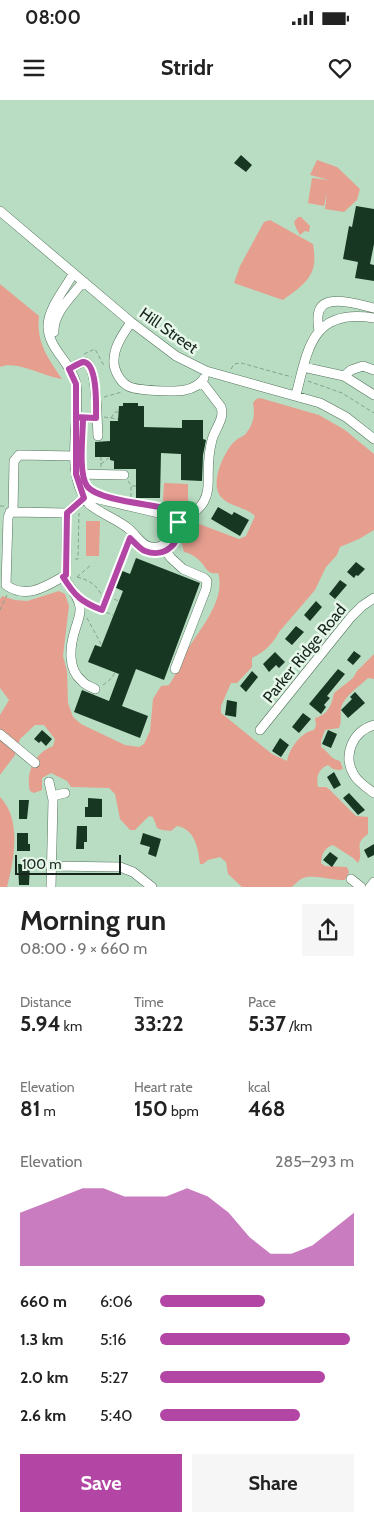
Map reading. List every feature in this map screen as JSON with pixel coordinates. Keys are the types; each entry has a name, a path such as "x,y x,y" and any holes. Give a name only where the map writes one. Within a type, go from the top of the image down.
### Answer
{"street":[{"name":"Hill Street","path":"0,211 131,322 176,356 206,371 320,403 339,412 374,439"},
{"path":"65,580 31,592 19,592 6,585 8,518 10,512 67,513 84,498 94,498 159,512 167,516 172,532 170,539 162,546 156,548 146,546 133,533 94,508 84,498 76,474 76,384 54,345 50,335 49,320 74,274"},
{"path":"54,345 53,327 56,318 83,282"},
{"path":"319,331 319,310 327,302 341,302 374,308"},
{"path":"296,396 312,341 319,331 331,322 345,317 374,318"},
{"path":"131,322 119,343 114,361 120,379 127,386 138,390 184,390 202,382 206,371"},
{"path":"69,369 82,362 87,363 91,367 95,388 98,436"},
{"path":"344,376 351,370 363,366 374,370"},
{"path":"303,367 344,376 374,395"},
{"path":"171,525 186,518 201,507 209,492 212,438 223,412 202,382"},
{"path":"76,417 96,418"},
{"path":"13,512 14,461 17,456 75,456"},
{"path":"76,474 124,475"},
{"path":"67,513 65,580 79,602 80,613 71,644 70,658 75,673 81,681 95,689"},
{"path":"162,546 183,569 207,581 206,589 175,668"},
{"name":"Parker Ridge Road","path":"260,730 351,617 374,598"},
{"path":"374,725 361,731 354,739 350,748 349,759 351,770 356,779 374,793"},
{"path":"0,734 35,764"},
{"path":"49,782 52,796 51,887"},
{"path":"52,796 65,794"},
{"path":"52,866 120,867 133,872 152,887"},
{"path":"351,879 362,887"},
{"path":"370,887 374,882"}],"path":[{"path":"111,418 115,412 118,412"},
{"path":"96,418 118,420"},
{"path":"101,465 110,457"},
{"path":"124,475 131,486 132,502 126,501"},
{"path":"131,486 136,486"},
{"path":"72,559 78,559 79,512 81,510"},
{"path":"102,610 133,533"},
{"path":"77,578 91,565"},
{"path":"65,580 77,578 95,584 100,590 105,604"},
{"path":"0,610 8,592 11,594"},
{"path":"108,596 119,601"},
{"path":"79,602 113,615"},
{"path":"79,602 102,646"},
{"path":"95,689 112,678 115,672"}],"shaded area":[{"path":"317,160 337,167 360,189 357,200 344,212 325,209 327,192 324,206 308,203 312,178 329,180 310,175"},
{"path":"298,217 301,217 310,226 309,232 305,231 300,235 294,222"},
{"path":"270,220 313,244 314,262 310,276 298,289 283,300 234,283 240,266 264,222"},
{"path":"0,284 39,316 41,342 62,379 22,367 7,365 0,367"},
{"path":"260,398 319,415 345,430 374,454 374,530 340,547 337,555 326,567 315,590 271,644 252,658 252,667 237,683 231,683 221,706 221,713 272,754 287,761 290,751 296,742 309,731 314,730 316,725 315,718 326,712 334,693 353,678 357,671 374,654 374,679 368,678 349,695 341,708 339,728 325,730 321,741 321,747 334,759 340,761 343,769 333,769 328,765 320,771 317,780 318,787 326,787 330,790 356,816 368,817 368,834 361,841 360,858 358,863 333,845 330,846 324,852 321,863 325,866 347,867 349,872 345,880 305,877 292,887 242,887 228,874 226,862 220,857 200,864 197,846 188,831 177,826 171,831 157,828 153,817 149,816 135,830 130,830 120,819 115,794 109,788 71,787 67,781 51,773 42,778 42,790 34,793 30,791 30,770 36,758 53,746 55,739 44,725 35,725 20,739 15,755 0,775 0,715 9,700 0,688 0,599 2,596 27,601 59,591 65,594 69,606 63,656 67,671 68,703 73,717 81,724 125,745 139,747 144,744 150,731 153,699 161,686 169,685 189,647 211,612 219,592 218,573 211,573 192,555 184,552 182,537 184,526 186,523 194,522 239,539 246,536 255,516 221,497 218,491 217,476 226,452 244,435 251,425 254,411 253,403 256,399"},
{"path":"164,483 188,484 188,505 167,505 163,500"},
{"path":"86,521 100,521 99,556 86,556"},
{"path":"0,797 7,806 14,828 14,852 7,887 0,887"}],"building":[{"path":"241,155 252,165 246,172 234,163"},
{"path":"356,206 374,209 374,244 370,264 374,265 374,281 355,278 358,262 343,259 349,226 352,227"},
{"path":"123,403 138,403 138,406 144,406 144,427 182,428 182,420 203,420 203,439 206,440 203,455 202,481 181,480 181,454 161,453 160,498 136,498 136,469 114,469 114,461 110,460 110,457 95,457 95,442 110,441 110,421 118,421 119,406 123,406"},
{"path":"218,507 232,515 234,512 249,520 240,536 211,519"},
{"path":"136,558 200,583 164,680 136,669 122,706 148,716 140,738 74,712 82,690 109,701 119,674 88,662 95,645 101,647 123,591 114,587 120,570 130,574"},
{"path":"356,562 365,569 354,578 347,572"},
{"path":"340,580 347,585 335,599 329,594"},
{"path":"316,601 322,607 310,621 304,615"},
{"path":"296,626 304,632 292,645 285,639"},
{"path":"354,651 361,656 353,665 347,660"},
{"path":"275,652 285,662 279,668 276,665 269,672 263,664"},
{"path":"338,669 345,674 327,696 330,698 324,705 326,707 321,714 309,704"},
{"path":"252,671 258,677 246,692 240,686"},
{"path":"355,692 365,703 348,718 341,710 352,699 350,697"},
{"path":"227,700 237,702 236,717 225,715"},
{"path":"303,713 311,719 299,733 292,727"},
{"path":"42,730 52,739 46,746 41,741 39,743 34,739"},
{"path":"328,730 337,734 331,748 322,744"},
{"path":"280,738 289,745 281,757 272,751"},
{"path":"334,772 341,785 334,789 327,777"},
{"path":"349,793 365,810 358,815 343,798"},
{"path":"88,798 102,799 102,817 85,817 85,807 88,807"},
{"path":"19,800 29,800 27,819 19,819"},
{"path":"77,826 87,826 87,842 84,842 84,849 76,849"},
{"path":"17,833 28,833 30,851 17,851"},
{"path":"143,833 161,839 156,857 148,854 150,847 140,844"},
{"path":"374,844 374,855 368,858 364,850"},
{"path":"330,852 338,858 332,867 323,860"},
{"path":"18,864 30,864 29,885 19,885"}],"route":[{"path":"178,522 171,512 164,508 113,498 92,490 87,486 82,467 83,418 76,417 76,384 69,369 82,362 87,363 91,367 96,397 96,418 76,417 76,474 84,498 67,513 66,575 63,577 74,594 84,603 102,610 130,538 147,552 160,553 166,551 178,538 178,522"}]}
